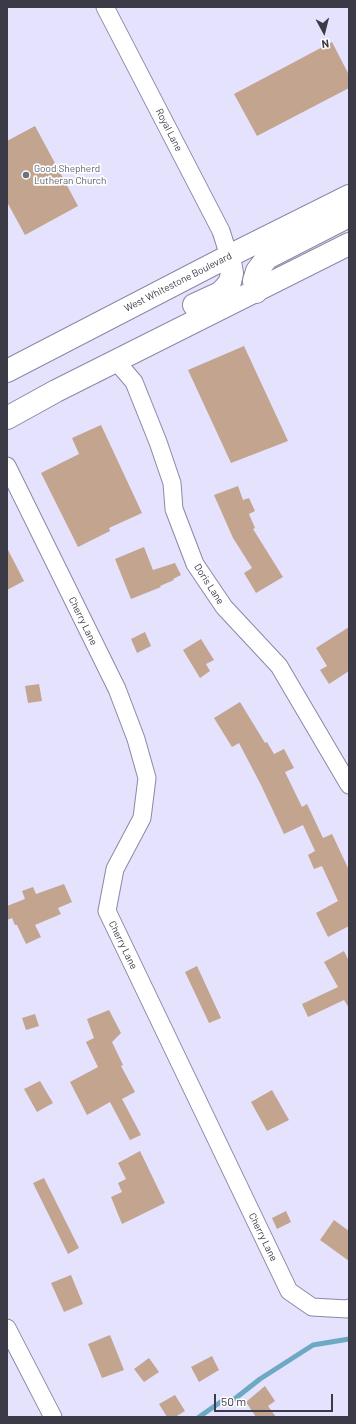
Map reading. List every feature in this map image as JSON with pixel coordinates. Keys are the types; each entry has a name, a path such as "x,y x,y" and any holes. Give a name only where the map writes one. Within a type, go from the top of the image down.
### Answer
{"main road":[{"name":"West Whitestone Boulevard","path":"7,371 229,256 349,196"},
{"path":"256,292 254,281 257,271 266,258 349,216"},
{"path":"7,418 56,391 349,244"},
{"path":"56,391 62,376 69,369 220,292 230,282 232,273 229,256"}],"street":[{"name":"Royal Lane","path":"105,7 221,231 229,256"},
{"name":"Doris Lane","path":"116,361 134,382 158,442 172,483 174,509 196,564 224,607 279,666 349,785"},
{"name":"Cherry Lane","path":"7,466 116,689 136,739 147,778 142,818 115,869 107,911 289,1291 312,1307 349,1308"},
{"path":"7,1328 53,1417"}],"building":[{"path":"332,42 349,75 349,88 257,136 234,94"},
{"path":"35,126 78,206 25,235 7,202 7,141"},
{"path":"244,346 288,441 231,463 188,370"},
{"path":"101,425 142,513 109,528 110,531 78,547 41,473 79,454 72,438"},
{"path":"238,486 243,500 249,498 255,511 249,514 255,528 253,529 283,577 256,593 244,573 252,568 233,538 214,495"},
{"path":"144,547 153,570 175,563 181,575 160,586 161,587 131,599 115,559"},
{"path":"7,548 24,581 7,590"},
{"path":"349,627 349,671 329,684 320,670 327,666 316,648"},
{"path":"145,632 151,646 137,653 131,639"},
{"path":"201,639 214,660 206,664 210,671 200,678 183,650"},
{"path":"39,684 42,701 28,703 25,686"},
{"path":"240,702 265,743 267,742 274,754 284,749 294,768 285,772 302,807 307,804 323,838 332,834 349,870 349,926 328,937 316,913 338,901 322,866 314,869 308,855 315,851 303,825 284,834 239,743 232,747 214,718"},
{"path":"64,884 72,902 58,908 61,914 35,925 41,937 26,944 12,918 7,920 7,906 25,899 22,891 33,887 36,894"},
{"path":"344,951 349,961 349,1008 344,1000 308,1017 302,1004 338,987 324,962"},
{"path":"197,966 221,1018 209,1023 185,972"},
{"path":"109,1010 121,1033 112,1042 123,1065 121,1066 135,1092 122,1099 141,1135 130,1140 110,1102 87,1115 70,1082 98,1067 86,1042 94,1038 87,1019"},
{"path":"35,1014 39,1026 26,1030 22,1018"},
{"path":"40,1081 53,1103 37,1112 24,1089"},
{"path":"272,1090 289,1120 267,1131 251,1102"},
{"path":"140,1151 165,1203 122,1224 111,1197 122,1192 118,1183 126,1179 118,1163"},
{"path":"44,1178 79,1248 68,1254 33,1183"},
{"path":"286,1211 291,1222 277,1229 272,1218"},
{"path":"334,1220 349,1231 349,1261 320,1240"},
{"path":"71,1275 83,1304 64,1312 51,1283"},
{"path":"110,1335 124,1370 102,1378 88,1344"},
{"path":"212,1356 219,1370 199,1382 191,1367"},
{"path":"149,1358 159,1372 144,1382 134,1369"},
{"path":"265,1386 275,1401 268,1406 276,1417 256,1417 246,1402"},
{"path":"175,1395 185,1411 175,1417 167,1417 159,1404"}],"waterway":[{"path":"199,1417 222,1401 232,1401 260,1379 313,1345 349,1339"}],"place":[{"name":"Good Shepherd Lutheran Church","path":"26,175"}]}
